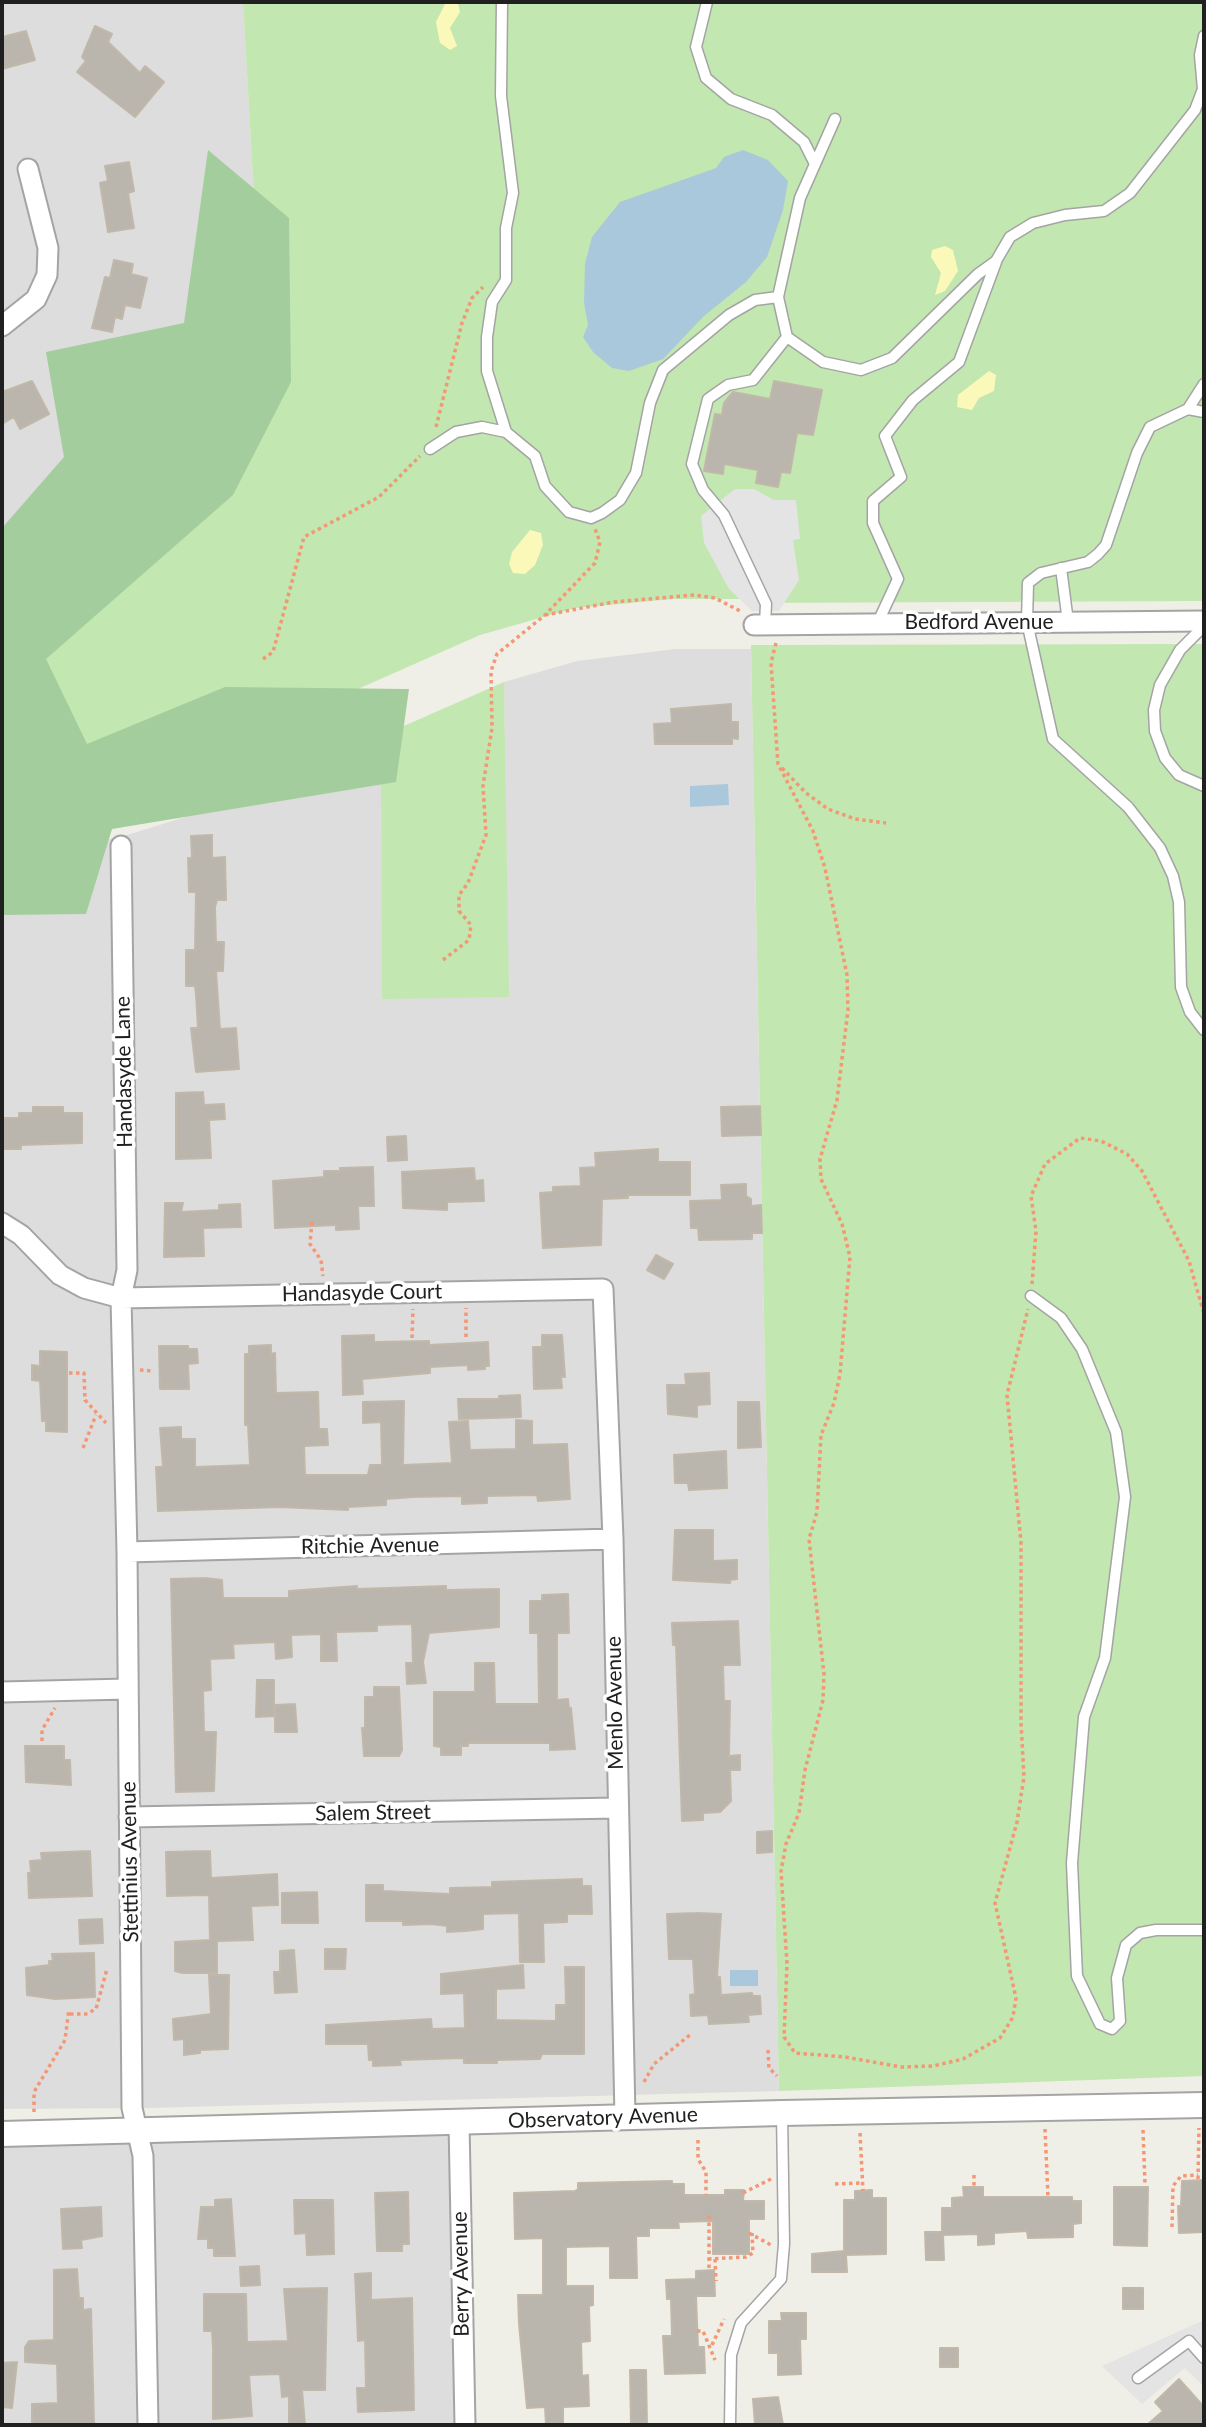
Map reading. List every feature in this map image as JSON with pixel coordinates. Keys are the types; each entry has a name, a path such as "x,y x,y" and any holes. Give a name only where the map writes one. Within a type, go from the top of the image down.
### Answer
{"street":[{"path":"2,326 36,299 47,275 48,247 28,169"},
{"name":"Bedford Avenue","path":"760,624 1204,624"},
{"name":"Handasyde Lane","path":"121,846 127,1270 121,1298"},
{"name":"Handasyde Court","path":"2,1223 21,1235 60,1275 84,1288 121,1298 603,1289"},
{"name":"Menlo Avenue","path":"603,1289 613,1539 616,1808 625,2117"},
{"name":"Stettinius Avenue","path":"121,1298 127,1552 132,2108 143,2156 148,2425"},
{"name":"Ritchie Avenue","path":"127,1552 613,1539"},
{"path":"2,1692 127,1689"},
{"name":"Salem Street","path":"129,1818 616,1808"},
{"name":"Observatory Avenue","path":"2,2134 1044,2108 1201,2116"},
{"name":"Berry Avenue","path":"458,2123 465,2425"}],"lane":[{"path":"502,2 501,96 513,193 506,228 506,281 492,302 487,337 487,371 506,432"},
{"path":"706,2 696,47 706,78 732,99 772,115 804,142 814,164"},
{"path":"878,622 898,579 873,523 873,501 901,477 885,436 913,400 959,362 996,261 1010,237 1033,223 1065,215 1104,211 1130,193 1195,110 1203,89 1200,55 1204,36"},
{"path":"835,119 800,198 778,297 787,337 822,362 861,370 892,358 978,274 996,261"},
{"path":"430,449 456,432 482,427 506,432 535,456 545,486 569,512 591,518 620,500 636,473 650,403 663,370 729,315 755,300 778,297"},
{"path":"760,624 766,604 723,515 703,490 692,464 708,398 728,385 753,380 787,337"},
{"path":"1204,384 1188,409 1150,427 1137,453 1106,545 1088,562 1041,573 1028,583 1027,622 1053,739 1128,807 1160,848 1173,876 1179,902 1181,987 1190,1012 1204,1030"},
{"path":"1188,409 1204,412"},
{"path":"1061,568 1068,622"},
{"path":"1204,624 1180,650 1160,685 1154,710 1154,731 1165,758 1179,775 1204,786"},
{"path":"1031,1296 1061,1318 1082,1349 1116,1432 1125,1497 1105,1658 1084,1717 1072,1863 1077,1976 1100,2024 1112,2029 1119,2021 1117,1978 1126,1945 1140,1933 1204,1930"},
{"path":"730,2425 731,2355 741,2323 781,2279 784,2244 782,2113"},
{"path":"1138,2378 1189,2341 1204,2358"}],"path":[{"path":"263,659 273,652 304,537 379,496 430,449 462,323 471,298 491,279 507,271"},
{"path":"443,960 469,940 471,925 459,911 459,895 468,883 486,835 483,786 492,728 491,671 497,654 545,615 595,563 600,542 591,518"},
{"path":"545,615 614,602 694,595 716,598 773,630 777,640 771,663 778,764 813,831 825,868 847,975 848,1010 837,1100 820,1159 821,1180 842,1224 850,1257 840,1374 834,1403 821,1435 817,1512 808,1539 824,1674 823,1700 805,1770 799,1813 786,1844 781,1871 787,1964 784,2037 795,2053 845,2057 901,2067 933,2066 963,2059 1000,2038 1013,2017 1016,1998 995,1903 1017,1822 1024,1777 1021,1723 1021,1544 1007,1395 1031,1296 1036,1231 1031,1196 1045,1164 1080,1138 1101,1142 1127,1154 1142,1171 1189,1261 1204,1314"},
{"path":"778,764 806,793 828,809 855,819 886,823"},
{"path":"312,1222 310,1244 321,1260 323,1278"},
{"path":"465,1291 466,1337"},
{"path":"412,1339 413,1292"},
{"path":"69,1373 84,1373 85,1400 108,1425 125,1450"},
{"path":"83,1448 96,1415"},
{"path":"42,1741 42,1730 55,1711 60,1691"},
{"path":"34,2112 34,2091 65,2040 70,2011 86,2014 96,2009 107,1969"},
{"path":"642,2086 654,2064 691,2034"},
{"path":"768,2050 769,2068 777,2076"},
{"path":"1044,2108 1048,2197"},
{"path":"860,2111 863,2190"},
{"path":"1172,2227 1173,2186 1181,2176 1198,2177 1201,2116"},
{"path":"1143,2130 1145,2184"},
{"path":"698,2140 698,2159 706,2172 706,2195"},
{"path":"974,2175 974,2187"},
{"path":"744,2193 767,2179 782,2179"},
{"path":"835,2184 862,2183"},
{"path":"709,2215 709,2268"},
{"path":"708,2259 746,2257 753,2253 751,2233 772,2245 784,2244"},
{"path":"715,2259 716,2281"},
{"path":"712,2345 724,2319"},
{"path":"697,2331 704,2331 712,2345 715,2368"}],"shaded area":[{"path":"2,2 243,2 265,389 2,557"},
{"path":"735,489 754,489 774,500 796,500 800,539 793,540 799,580 779,611 752,611 729,589 704,543 701,516"},
{"path":"675,649 751,649 779,2091 149,2108 2,2109 2,864 127,835 214,808 381,736 508,997 504,682 577,661"},
{"path":"459,2123 464,2425 2,2425 2,2134"},
{"path":"1204,2320 1204,2387 1185,2368 1142,2404 1102,2366"}],"green space":[{"path":"243,2 1204,2 1204,601 752,603 752,599 673,599 575,608 480,635 236,743 2,814 2,557 265,389"},
{"path":"208,150 289,218 291,382 233,495 46,659 87,744 225,687 409,689 396,782 112,829 86,914 2,915 2,528 64,457 46,352 184,323"},
{"path":"1204,644 1204,2076 779,2091 751,645"},
{"path":"504,682 509,997 382,999 381,736"}],"sand":[{"path":"445,4 458,4 460,12 450,28 457,46 450,50 440,43 436,22"},
{"path":"945,246 953,250 958,271 945,291 935,295 941,273 931,257 932,250"},
{"path":"989,371 996,375 994,391 979,398 972,410 957,407 958,395"},
{"path":"530,530 541,533 543,545 535,565 525,574 513,573 509,564 512,552"}],"water":[{"path":"743,150 768,160 788,181 783,210 767,257 746,282 704,316 663,359 629,371 612,368 593,352 583,337 588,325 584,303 585,264 592,237 620,202 716,168 724,157"},
{"path":"728,784 729,805 690,807 690,786"},
{"path":"730,1970 758,1970 758,1986 730,1986"}],"building":[{"path":"95,26 112,34 108,42 140,73 145,66 164,82 135,117 77,72 86,61 82,57"},
{"path":"26,31 35,60 2,69 2,37"},
{"path":"129,162 134,191 128,193 134,228 108,232 100,183 108,181 105,166"},
{"path":"114,260 133,264 131,274 147,278 140,308 125,305 122,319 115,317 112,332 92,328 105,277 110,278"},
{"path":"32,381 49,414 20,429 14,417 2,424 2,392"},
{"path":"774,381 822,390 813,435 797,433 790,473 781,472 778,487 756,483 758,470 724,464 723,474 704,471 715,414 722,415 724,403 733,392 770,399"},
{"path":"731,704 731,722 738,722 738,739 732,738 732,744 655,744 654,724 672,723 671,709"},
{"path":"212,835 212,858 225,857 226,900 217,900 215,907 216,942 224,942 223,971 216,971 220,1029 236,1028 239,1069 196,1072 191,1028 198,1028 195,986 186,986 186,950 195,950 196,892 189,892 188,858 192,858 191,836"},
{"path":"203,1092 204,1105 224,1104 225,1119 209,1120 211,1158 176,1159 176,1093"},
{"path":"760,1106 761,1135 722,1136 721,1107"},
{"path":"33,1107 63,1107 63,1113 82,1113 82,1143 21,1145 21,1149 2,1149 2,1118 19,1118 19,1113 33,1113"},
{"path":"406,1136 407,1160 388,1161 387,1137"},
{"path":"658,1149 658,1162 690,1162 690,1195 628,1195 628,1198 602,1199 601,1245 543,1248 540,1193 553,1192 553,1187 581,1186 580,1168 596,1167 595,1153"},
{"path":"373,1167 374,1206 358,1206 359,1229 336,1230 336,1225 275,1228 273,1181 324,1177 324,1171 340,1171 340,1168"},
{"path":"474,1168 475,1181 483,1180 484,1201 447,1202 447,1210 403,1208 402,1172"},
{"path":"746,1184 746,1196 751,1199 751,1206 761,1205 762,1233 752,1233 752,1239 699,1240 698,1228 691,1228 690,1201 722,1200 721,1185"},
{"path":"165,1203 183,1203 181,1212 219,1210 219,1205 240,1204 241,1227 203,1228 204,1256 164,1257"},
{"path":"656,1255 673,1264 664,1279 647,1270"},
{"path":"374,1335 374,1342 429,1341 429,1345 488,1342 489,1366 485,1366 485,1369 468,1370 468,1365 430,1367 430,1373 362,1379 363,1394 343,1395 342,1336"},
{"path":"542,1335 562,1335 565,1377 561,1377 562,1388 534,1389 533,1347 542,1347"},
{"path":"271,1345 271,1354 275,1353 276,1393 318,1392 319,1429 327,1429 328,1445 304,1446 305,1475 368,1475 370,1465 382,1465 381,1422 363,1423 363,1402 404,1401 403,1465 452,1463 449,1422 468,1421 470,1450 516,1449 516,1420 532,1421 532,1445 567,1444 570,1499 538,1501 537,1495 487,1496 487,1503 462,1504 462,1496 413,1497 386,1499 386,1505 348,1507 348,1510 279,1507 158,1511 156,1467 163,1467 160,1428 181,1427 181,1439 195,1439 195,1467 250,1465 248,1425 245,1425 245,1354 249,1354 249,1346"},
{"path":"159,1346 188,1346 188,1349 197,1349 198,1363 188,1364 189,1389 160,1389"},
{"path":"40,1351 67,1352 67,1432 46,1431 46,1421 42,1421 40,1381 32,1380 32,1365 40,1366"},
{"path":"709,1373 710,1404 697,1405 697,1417 668,1414 667,1385 686,1385 685,1374"},
{"path":"520,1395 521,1417 459,1419 458,1399 499,1399 499,1396"},
{"path":"738,1402 759,1402 761,1447 738,1448"},
{"path":"726,1451 727,1488 689,1490 688,1483 675,1483 674,1455"},
{"path":"675,1530 713,1530 713,1561 737,1560 737,1579 730,1580 730,1583 673,1580"},
{"path":"171,1579 222,1580 223,1598 289,1598 289,1591 357,1586 357,1589 446,1586 446,1590 499,1589 499,1627 429,1633 423,1662 426,1683 407,1684 406,1663 413,1663 412,1624 377,1625 377,1631 336,1632 337,1661 321,1661 321,1634 291,1635 292,1657 276,1659 275,1642 233,1644 234,1658 210,1659 211,1690 203,1691 204,1732 216,1732 214,1791 176,1792"},
{"path":"568,1594 569,1633 557,1633 557,1700 568,1699 575,1749 550,1750 550,1743 468,1743 468,1746 461,1746 461,1755 441,1755 441,1747 434,1746 434,1692 475,1692 475,1663 494,1663 495,1704 539,1704 538,1633 530,1633 530,1601 542,1601 542,1595"},
{"path":"738,1621 740,1665 723,1665 724,1701 730,1701 729,1756 740,1755 740,1770 730,1770 731,1801 720,1812 703,1813 703,1820 682,1821 676,1645 673,1645 672,1623"},
{"path":"257,1680 274,1680 274,1716 256,1717"},
{"path":"374,1687 399,1687 402,1750 399,1756 364,1756 362,1728 365,1728 365,1697 374,1697"},
{"path":"295,1704 297,1732 275,1732 275,1705"},
{"path":"25,1746 64,1746 64,1760 70,1760 71,1785 26,1782"},
{"path":"772,1831 772,1852 757,1853 757,1832"},
{"path":"90,1851 92,1896 29,1898 30,1861 42,1860 41,1853"},
{"path":"210,1851 211,1878 277,1874 278,1905 251,1906 253,1940 217,1941 217,1973 182,1973 175,1971 175,1942 210,1940 209,1895 167,1896 166,1852"},
{"path":"582,1879 582,1886 591,1886 592,1914 567,1914 567,1922 543,1923 544,1962 520,1962 519,1913 483,1914 483,1929 447,1932 447,1926 403,1925 403,1921 366,1921 366,1885 383,1885 383,1891 450,1894 450,1888 492,1887 492,1882"},
{"path":"317,1892 318,1923 282,1923 282,1893"},
{"path":"667,1914 721,1914 717,1977 720,1977 721,1995 752,1993 753,1996 760,1996 761,2014 748,2015 749,2022 709,2024 708,2015 691,2016 690,1995 695,1994 693,1959 669,1959"},
{"path":"102,1919 103,1943 80,1944 79,1920"},
{"path":"325,1949 346,1949 345,1969 325,1969"},
{"path":"294,1950 297,1992 275,1993 274,1972 280,1972 280,1951"},
{"path":"94,1953 95,1997 55,1999 27,1995 26,1968 49,1965 49,1961 53,1961 52,1954"},
{"path":"523,1965 524,1988 496,1989 496,2020 556,2021 556,2005 566,2005 565,1967 584,1967 584,2054 542,2054 540,2059 497,2060 497,2063 464,2063 464,2058 400,2060 401,2065 373,2066 373,2060 369,2060 368,2044 326,2044 326,2025 431,2019 432,2029 465,2028 464,1993 441,1994 441,1974"},
{"path":"209,1975 229,1975 228,2049 200,2050 200,2053 184,2055 184,2039 174,2040 173,2019 211,2014"},
{"path":"1204,2180 1204,2232 1179,2233 1178,2206 1181,2206 1182,2181"},
{"path":"672,2181 672,2184 684,2184 684,2195 725,2195 725,2190 744,2190 743,2201 764,2201 764,2219 749,2219 749,2254 713,2254 713,2221 678,2222 679,2228 649,2228 649,2236 636,2236 637,2278 610,2278 610,2246 566,2247 566,2286 593,2286 593,2305 589,2306 590,2341 581,2342 582,2376 588,2375 589,2406 563,2407 563,2425 546,2425 545,2407 527,2408 518,2295 543,2295 543,2238 515,2239 514,2193 575,2191 578,2189 578,2183"},
{"path":"963,2187 983,2187 983,2197 1072,2197 1072,2201 1081,2201 1081,2223 1073,2224 1073,2237 1028,2238 1027,2231 994,2233 994,2244 978,2245 978,2234 943,2235 944,2260 926,2260 925,2232 942,2232 942,2208 952,2208 952,2198 964,2197"},
{"path":"1114,2187 1148,2187 1147,2246 1114,2245"},
{"path":"872,2190 872,2198 886,2198 886,2254 846,2255 847,2272 812,2272 812,2254 844,2251 844,2200 855,2200 855,2191"},
{"path":"408,2192 409,2244 402,2244 402,2251 377,2251 375,2193"},
{"path":"231,2199 235,2256 214,2256 214,2248 208,2248 208,2239 198,2239 201,2207 215,2207 215,2200"},
{"path":"294,2200 333,2200 334,2254 307,2255 306,2233 295,2234"},
{"path":"101,2207 102,2236 81,2240 82,2248 63,2249 61,2209"},
{"path":"259,2266 260,2285 241,2286 240,2267"},
{"path":"77,2269 79,2298 83,2298 83,2310 91,2309 94,2424 32,2425 32,2404 58,2403 57,2364 25,2362 25,2347 29,2341 54,2340 54,2270"},
{"path":"714,2270 715,2296 696,2296 698,2347 704,2347 705,2373 665,2374 663,2336 672,2336 671,2299 667,2299 666,2280 696,2279 696,2271"},
{"path":"371,2273 371,2300 412,2298 414,2410 358,2412 357,2388 366,2388 365,2340 358,2341 355,2274"},
{"path":"327,2288 325,2390 302,2390 305,2425 289,2425 289,2396 282,2397 280,2374 249,2375 252,2416 213,2419 212,2331 204,2331 204,2294 246,2294 247,2342 288,2341 284,2289"},
{"path":"1123,2288 1143,2288 1143,2309 1123,2309"},
{"path":"781,2313 806,2313 806,2339 800,2339 801,2374 778,2375 778,2353 769,2353 769,2321 782,2321"},
{"path":"940,2348 958,2348 958,2367 940,2367"},
{"path":"17,2362 12,2408 2,2407 2,2363"},
{"path":"630,2370 646,2370 647,2425 631,2425"},
{"path":"1179,2379 1204,2407 1204,2425 1147,2425 1163,2411 1155,2402"},
{"path":"778,2397 783,2425 755,2425 753,2399"}]}
